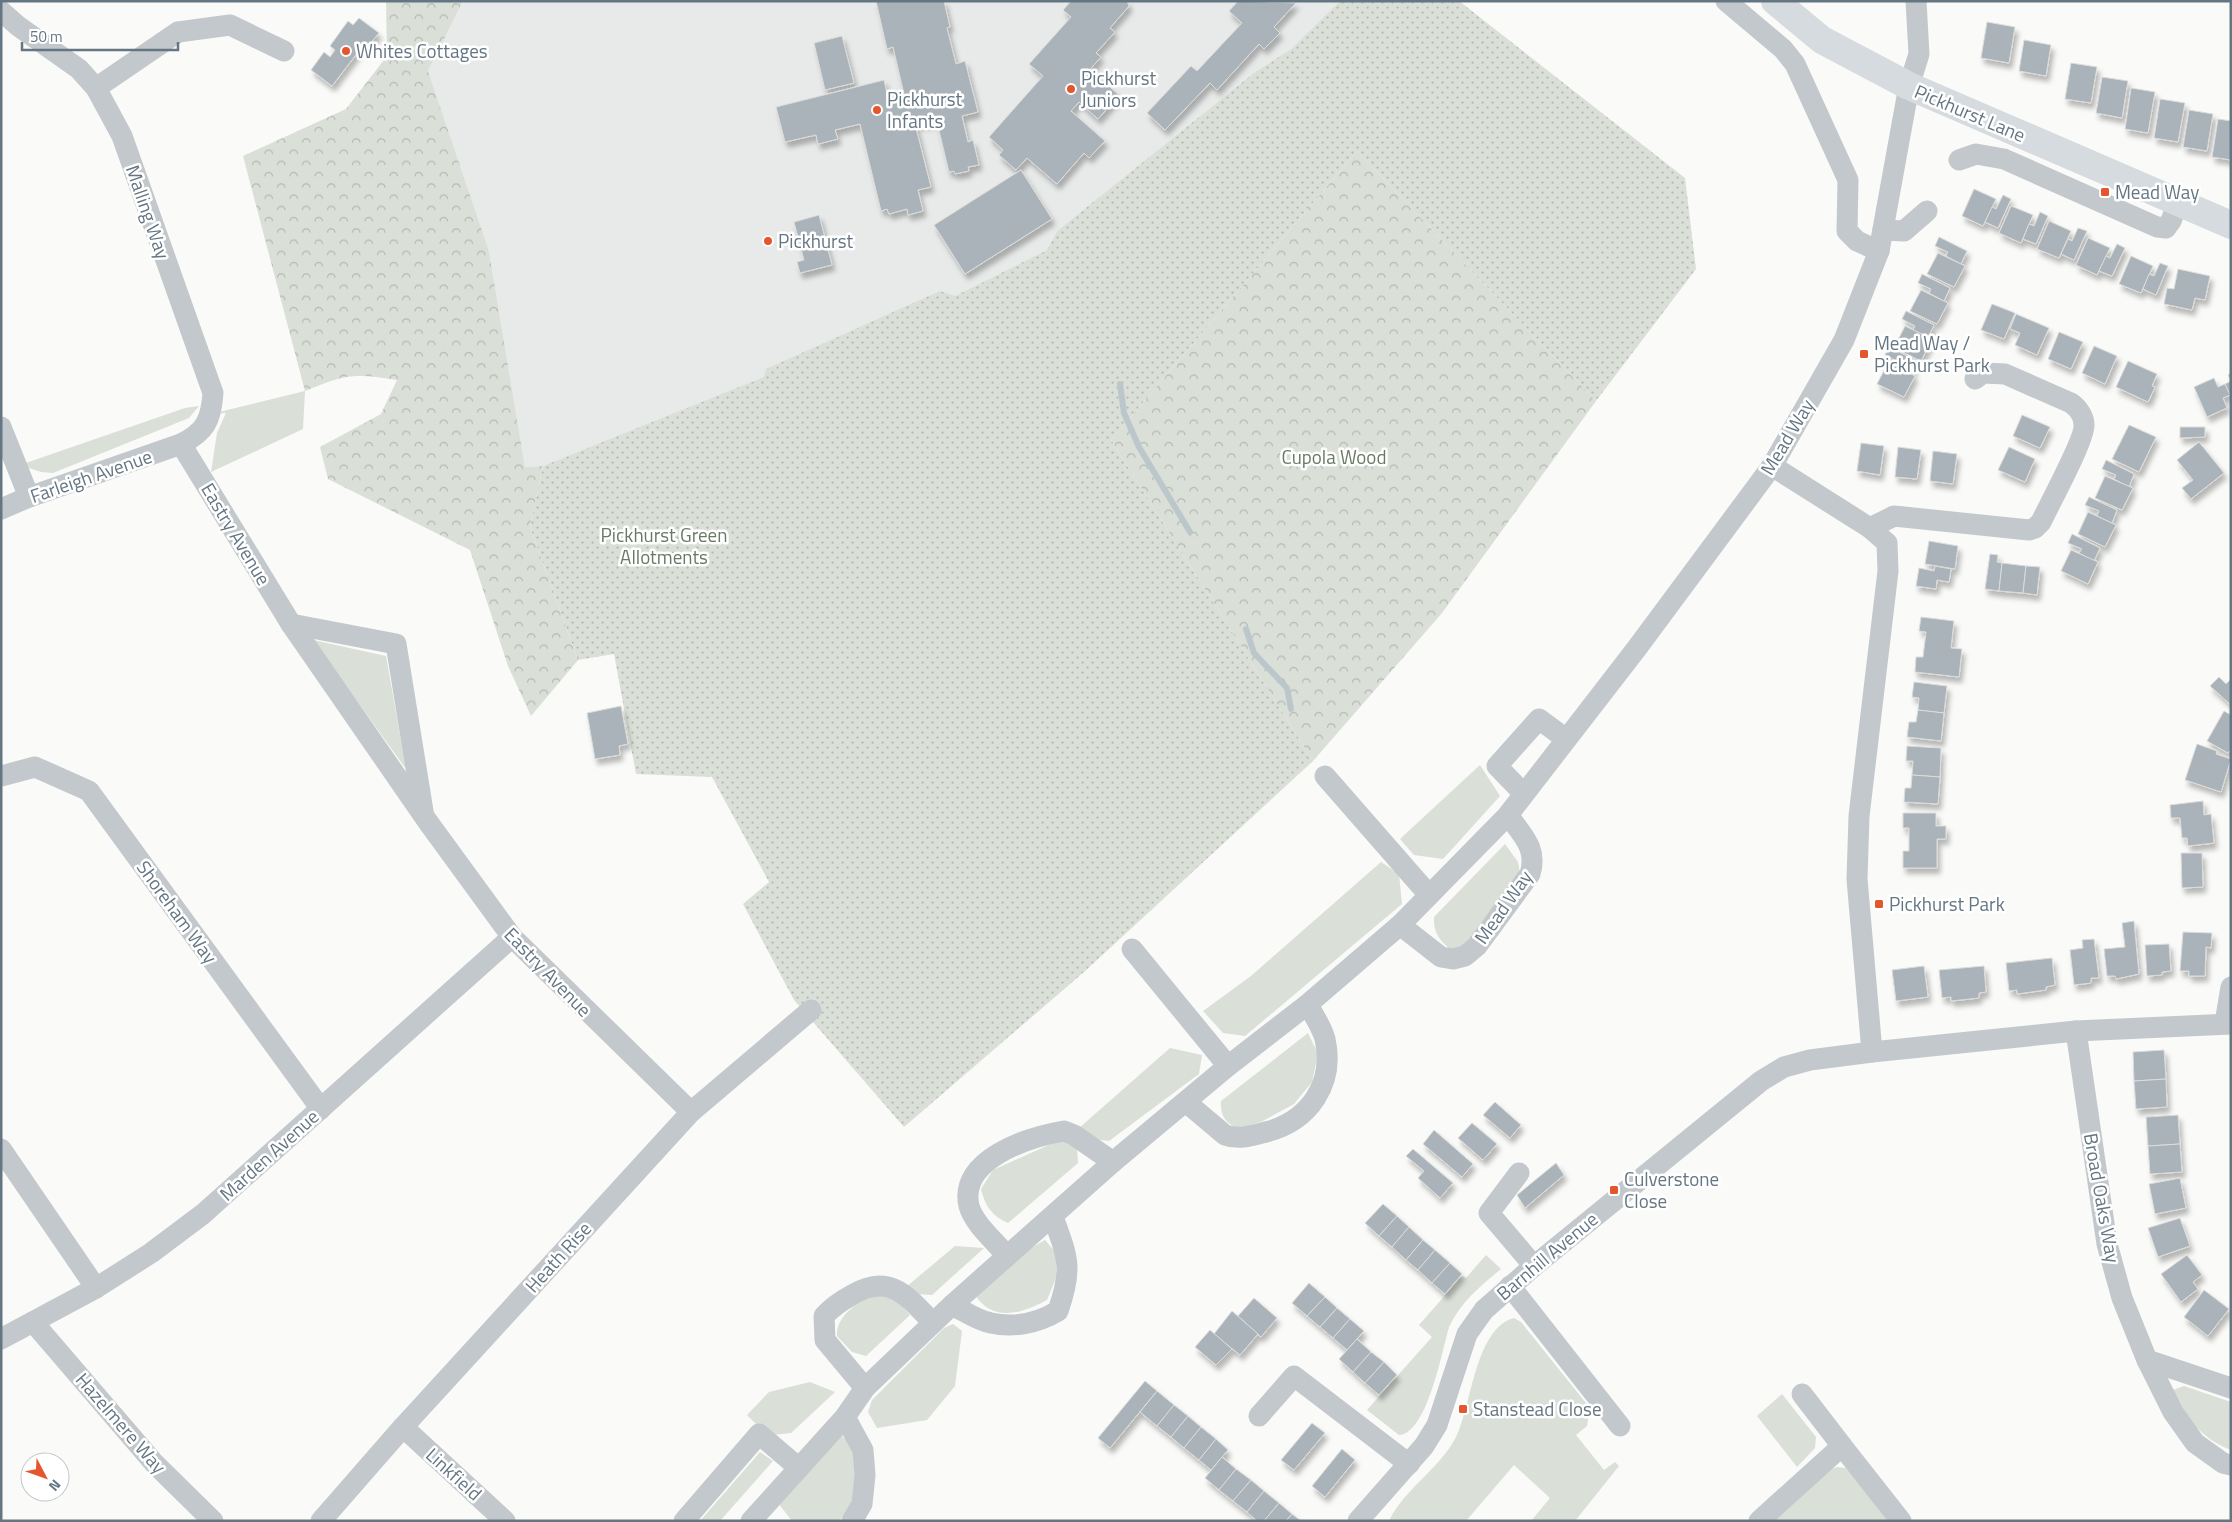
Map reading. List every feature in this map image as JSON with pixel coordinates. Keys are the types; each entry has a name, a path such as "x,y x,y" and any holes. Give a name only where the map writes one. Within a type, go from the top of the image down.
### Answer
{"main road":[{"name":"Pickhurst Lane","path":"1775,1 1822,40 1909,86 2231,225"}],"street":[{"path":"1726,1 1783,49 1795,64 1848,180 1847,231 1857,242 1881,240 1904,231 1927,211"},
{"name":"Mead Way","path":"762,1517 799,1468 845,1417 865,1388 1006,1255 1053,1217 1113,1162 1187,1103 1228,1066 1308,1004 1400,925 1508,815 1566,740 1772,466 1844,340 1881,240 1909,86 1919,54 1916,1"},
{"name":"Malling Way","path":"1,11 18,26 79,69 96,88 122,136 213,393 212,407 206,425 197,436 181,444"},
{"path":"96,88 178,32 230,26 284,50"},
{"name":"Pickhurst Lane","path":"1958,160 1976,154 2004,159 2157,227 2166,228 2171,222 2178,202"},
{"path":"1870,528 1894,516 2028,530 2035,528 2041,522 2083,434 2083,417 2071,403 2005,374 1983,373 1975,380"},
{"path":"1,427 29,497"},
{"name":"Farleigh Avenue","path":"1,509 29,497 181,444"},
{"name":"Eastry Avenue","path":"181,444 291,624 424,816 512,937 691,1112"},
{"path":"1772,466 1870,528 1886,543 1888,555 1859,816 1857,879 1872,1052 2076,1032 2228,1023 2231,987"},
{"name":"Eastry Avenue","path":"291,624 396,644 424,816"},
{"path":"1524,794 1497,766 1539,719 1566,740"},
{"name":"Shoreham Way","path":"1,776 36,767 89,792 322,1109"},
{"path":"1325,776 1429,895"},
{"name":"Mead Way","path":"1400,925 1441,957 1453,959 1465,956 1477,946 1530,874 1534,862 1532,850 1508,815"},
{"name":"Marden Avenue","path":"1,1339 96,1288 151,1252 203,1214 512,937"},
{"path":"1132,949 1228,1066"},
{"path":"1187,1103 1224,1135 1231,1138 1240,1138 1277,1129 1299,1118 1311,1106 1323,1082 1328,1062 1324,1038 1308,1004"},
{"name":"Heath Rise","path":"321,1521 403,1427 691,1112 811,1010"},
{"name":"Broad Oaks Way","path":"2076,1032 2106,1244 2122,1298 2147,1360 2173,1412 2195,1443 2224,1463 2231,1465"},
{"name":"Barnhill Avenue","path":"1358,1521 1424,1446 1437,1425 1467,1334 1484,1310 1510,1286 1761,1080 1784,1067 1810,1060 1872,1052"},
{"path":"1006,1255 977,1221 969,1206 969,1192 973,1177 984,1163 996,1153 1064,1131 1113,1162"},
{"path":"1,1149 96,1288"},
{"path":"1519,1173 1483,1219 1534,1266"},
{"path":"952,1305 989,1323 997,1324 1040,1321 1058,1311 1066,1286 1067,1257 1053,1217"},
{"path":"865,1388 825,1340 824,1316 833,1306 863,1288 878,1284 906,1295 933,1323"},
{"path":"1510,1286 1620,1426"},
{"name":"Hazelmere Way","path":"33,1322 154,1463 213,1521"},
{"path":"2147,1360 2231,1388"},
{"path":"1259,1416 1294,1376 1409,1464"},
{"path":"1802,1394 1901,1521"},
{"path":"845,1417 863,1450 865,1475 862,1504 852,1521"},
{"name":"Linkfield","path":"403,1427 505,1521"},
{"path":"684,1521 759,1434 799,1468"},
{"path":"1759,1521 1842,1446"}],"shaded area":[{"name":"Pickhurst","path":"463,1 1340,1 1291,49 1255,72 1057,231 1047,250 955,296 767,369 765,377 722,395 543,466 525,467 489,251 428,71"}],"green space":[{"path":"386,1 463,1 428,71 489,251 525,467 543,466 530,527 578,660 531,716 508,666 470,550 328,479 320,447 381,414 397,380 370,376 350,376 330,381 305,391 243,156 346,109 387,56"},
{"name":"Pickhurst Green Allotments","path":"1340,1 1459,1 1685,178 1696,269 1596,401 1357,151 1111,440 1313,761 1084,972 904,1127 794,1000 743,904 769,882 712,777 636,774 614,654 578,660 530,527 543,466 764,377 766,369 940,291 955,296 1047,250 1057,231 1255,72 1291,49"},
{"name":"Cupola Wood","path":"1357,151 1596,401 1442,613 1313,761 1111,440"},
{"path":"305,391 303,429 211,472 217,433 226,413 211,414"},
{"path":"199,406 189,418 53,473 41,472 20,465 185,408"},
{"path":"313,640 386,656 406,769"},
{"path":"1480,765 1500,796 1443,859 1414,855 1400,839"},
{"path":"1505,844 1518,862 1520,873 1467,946 1453,952 1436,933 1434,917"},
{"path":"1381,862 1399,874 1402,904 1245,1036 1223,1033 1203,1011 1251,976"},
{"path":"1308,1033 1318,1054 1312,1082 1294,1104 1261,1122 1238,1129 1230,1124 1224,1118 1221,1111 1221,1101"},
{"path":"1170,1048 1202,1055 1199,1074 1109,1141 1070,1136"},
{"path":"1064,1138 1077,1148 1078,1163 1008,1223 993,1214 987,1205 981,1189 993,1170"},
{"path":"1045,1240 1057,1254 1056,1278 1047,1300 1028,1309 1009,1313 990,1309 982,1304 975,1295 1024,1252"},
{"path":"955,1246 984,1248 932,1295 899,1293"},
{"path":"1486,1255 1501,1269 1472,1295 1454,1318 1449,1327 1432,1390 1425,1407 1418,1421 1409,1431 1399,1435 1367,1410 1432,1337 1419,1325 1462,1276 1466,1278"},
{"path":"893,1296 910,1315 866,1356 852,1352 837,1336 839,1323 847,1312 869,1298"},
{"path":"1514,1318 1521,1322 1590,1408 1587,1426 1576,1435 1604,1470 1615,1462 1619,1466 1575,1521 1531,1521 1550,1498 1514,1465 1466,1521 1389,1521 1405,1497 1453,1443 1464,1416 1484,1349 1492,1335 1502,1324"},
{"path":"953,1324 962,1331 955,1386 927,1420 877,1428 868,1412 872,1400 944,1328"},
{"path":"810,1382 835,1392 791,1433 754,1437 761,1429 747,1415 769,1392"},
{"path":"2184,1386 2231,1402 2231,1450 2211,1440 2190,1419 2173,1390"},
{"path":"1782,1394 1816,1437 1815,1448 1797,1467 1757,1416"},
{"path":"840,1434 854,1447 856,1486 851,1503 839,1521 792,1521 778,1503"},
{"path":"760,1452 773,1461 720,1521 700,1521"},
{"path":"1837,1467 1846,1468 1891,1521 1772,1521 1829,1470"}],"building":[{"name":"Pickhurst Infants","path":"876,1 944,1 950,27 947,28 956,64 965,61 978,112 962,116 968,142 973,140 979,165 968,167 969,171 955,174 954,171 949,172 937,122 915,124 931,187 918,190 923,211 908,215 907,209 889,214 887,209 881,211 860,124 835,130 838,139 818,144 816,135 785,142 776,107 884,80 888,98 904,94 893,47 887,49"},
{"name":"Pickhurst Juniors","path":"1071,1 1127,1 1129,6 1110,28 1115,32 1096,53 1101,57 1085,75 1092,82 1097,76 1119,95 1098,119 1079,102 1071,111 1105,141 1089,158 1084,153 1057,184 1027,158 1016,170 999,155 1003,150 989,137 1043,76 1029,64 1071,17 1063,10"},
{"path":"1238,1 1296,3 1274,27 1280,33 1264,49 1259,44 1217,90 1210,83 1165,130 1147,113 1191,66 1197,71 1242,23 1229,11"},
{"name":"Whites Cottages","path":"359,18 379,33 368,46 365,43 332,86 311,70 324,52 330,57 335,50 330,46 348,21 353,25"},
{"path":"1987,22 2015,27 2009,63 1981,58"},
{"path":"842,36 854,83 825,90 814,43"},
{"path":"2024,40 2051,45 2046,76 2019,71"},
{"path":"2071,63 2097,67 2091,103 2065,99"},
{"path":"2102,77 2128,81 2122,118 2096,113"},
{"path":"2131,88 2155,92 2148,133 2125,129"},
{"path":"2160,99 2185,103 2178,142 2154,138"},
{"path":"2189,110 2213,114 2207,151 2183,147"},
{"path":"2218,119 2231,121 2231,160 2212,157"},
{"path":"1021,170 1052,219 965,274 934,225"},
{"path":"1974,189 1996,199 1983,226 1962,216"},
{"path":"2003,195 2011,199 1998,228 1985,222 1992,207 1996,209"},
{"path":"2011,206 2033,215 2021,243 1999,233"},
{"path":"2040,212 2048,216 2036,244 2023,239 2029,224 2034,226"},
{"path":"819,215 832,265 800,273 797,262 804,260 794,222"},
{"path":"2049,221 2071,231 2059,258 2037,249"},
{"path":"2078,228 2087,231 2074,260 2061,254 2068,239 2072,241"},
{"path":"1939,237 1967,251 1961,264 1946,256 1948,252 1935,246"},
{"path":"2088,238 2110,248 2097,275 2076,265"},
{"path":"2117,244 2125,248 2112,276 2099,271 2106,256 2110,258"},
{"path":"1938,253 1965,266 1954,287 1927,274"},
{"path":"2131,256 2153,266 2141,293 2119,284"},
{"path":"2160,263 2168,266 2156,295 2143,289 2149,274 2154,276"},
{"path":"2178,269 2210,276 2205,300 2195,298 2192,310 2164,304 2167,288 2174,289"},
{"path":"1922,274 1950,288 1944,301 1929,293 1931,289 1918,283"},
{"path":"1921,290 1948,303 1937,324 1910,311"},
{"path":"1992,304 2015,313 2004,339 1981,330"},
{"path":"1906,311 1934,325 1928,337 1913,330 1915,326 1902,319"},
{"path":"2016,314 2049,328 2037,355 2015,345 2020,333 2010,329"},
{"path":"1905,326 1932,339 1921,361 1894,348"},
{"path":"2059,332 2083,342 2071,369 2048,359"},
{"path":"2094,346 2117,356 2105,384 2082,373"},
{"path":"1889,347 1917,361 1911,374 1896,367 1898,362 1885,355"},
{"path":"2128,361 2157,374 2152,386 2155,387 2148,402 2116,387"},
{"path":"1888,363 1915,376 1904,397 1877,384"},
{"path":"2214,378 2218,387 2225,384 2230,395 2223,398 2227,408 2207,417 2194,387"},
{"path":"2231,381 2231,395 2230,395 2225,384"},
{"path":"2022,415 2050,427 2040,448 2013,436"},
{"path":"2129,425 2156,437 2139,472 2112,459"},
{"path":"2180,427 2205,427 2205,437 2180,438"},
{"path":"2199,442 2224,473 2191,499 2182,488 2193,480 2177,460"},
{"path":"1861,443 1884,446 1880,475 1857,471"},
{"path":"1898,447 1921,450 1917,479 1895,477"},
{"path":"2009,447 2035,459 2025,482 1998,470"},
{"path":"1933,451 1957,454 1953,484 1930,481"},
{"path":"2106,460 2134,474 2129,487 2114,479 2116,475 2102,469"},
{"path":"2105,476 2133,488 2122,510 2095,498"},
{"path":"2089,497 2117,510 2112,523 2097,516 2099,511 2085,505"},
{"path":"2088,512 2116,525 2105,547 2078,534"},
{"path":"2072,534 2100,548 2094,561 2079,553 2082,549 2068,543"},
{"path":"1929,541 1958,546 1955,569 1925,564"},
{"path":"2071,550 2098,562 2088,584 2061,571"},
{"path":"1990,554 1998,555 1997,562 2002,563 1999,591 1985,589"},
{"path":"2002,563 2026,566 2023,593 1999,591"},
{"path":"1935,566 1951,569 1949,582 1937,580 1936,589 1916,586 1919,568 1934,571"},
{"path":"2026,566 2040,567 2037,595 2023,593"},
{"path":"1921,617 1954,621 1951,648 1962,649 1959,677 1915,672 1916,657 1923,657 1926,632 1919,631"},
{"path":"2219,677 2226,684 2231,679 2231,705 2210,686"},
{"path":"1914,682 1947,686 1944,713 1918,710 1919,698 1912,697"},
{"path":"621,706 628,744 619,746 620,755 595,759 587,713"},
{"path":"1918,710 1944,713 1941,741 1907,737 1909,722 1916,722"},
{"path":"2224,711 2231,715 2231,749 2228,753 2207,741"},
{"path":"2197,744 2217,751 2216,754 2231,759 2221,792 2185,780"},
{"path":"1907,746 1941,748 1940,777 1912,775 1913,761 1906,761"},
{"path":"1912,775 1940,777 1938,804 1904,802 1905,788 1911,788"},
{"path":"2203,801 2204,815 2211,814 2214,843 2188,846 2187,838 2182,838 2180,818 2171,818 2170,805"},
{"path":"1903,813 1936,813 1936,826 1946,826 1946,839 1937,839 1937,868 1903,868 1903,851 1909,851 1909,828 1903,828"},
{"path":"2181,853 2202,853 2203,887 2182,888"},
{"path":"2134,921 2139,974 2116,979 2115,976 2107,976 2104,949 2125,947 2122,923"},
{"path":"2183,932 2212,933 2211,948 2206,947 2205,976 2189,976 2189,971 2180,971"},
{"path":"2094,939 2099,978 2091,978 2091,983 2074,985 2070,950 2083,948 2082,940"},
{"path":"2169,944 2171,971 2162,972 2162,975 2147,976 2145,945"},
{"path":"2052,958 2055,985 2046,987 2046,990 2017,994 2017,990 2009,991 2006,963"},
{"path":"1924,966 1928,997 1896,1001 1892,970"},
{"path":"1984,966 1986,992 1979,993 1979,998 1951,1001 1951,997 1942,998 1939,970"},
{"path":"2164,1050 2166,1079 2134,1081 2133,1052"},
{"path":"2166,1079 2167,1107 2136,1109 2134,1081"},
{"path":"1495,1102 1521,1125 1510,1138 1483,1115"},
{"path":"2178,1115 2180,1144 2148,1146 2146,1117"},
{"path":"1472,1123 1497,1144 1483,1160 1458,1138"},
{"path":"1434,1130 1473,1164 1462,1177 1423,1144"},
{"path":"2180,1144 2182,1172 2150,1174 2148,1146"},
{"path":"1413,1149 1453,1183 1440,1198 1418,1178 1424,1171 1406,1156"},
{"path":"1556,1163 1564,1175 1525,1208 1517,1195"},
{"path":"2180,1178 2186,1208 2155,1214 2149,1184"},
{"path":"1383,1204 1397,1216 1379,1236 1365,1223"},
{"path":"1397,1216 1409,1227 1392,1247 1379,1236"},
{"path":"2180,1218 2190,1246 2158,1257 2148,1228"},
{"path":"1409,1227 1423,1240 1406,1260 1392,1247"},
{"path":"1423,1240 1435,1250 1418,1270 1406,1260"},
{"path":"1435,1250 1450,1263 1432,1283 1418,1270"},
{"path":"2187,1255 2202,1275 2193,1282 2198,1289 2181,1302 2161,1274"},
{"path":"1450,1263 1462,1274 1445,1294 1432,1283"},
{"path":"1309,1283 1325,1297 1307,1316 1292,1303"},
{"path":"2204,1290 2229,1309 2208,1336 2184,1317"},
{"path":"1325,1297 1337,1308 1320,1327 1307,1316"},
{"path":"1254,1298 1277,1318 1261,1337 1238,1316"},
{"path":"1337,1308 1350,1319 1333,1338 1320,1327"},
{"path":"1232,1311 1258,1334 1240,1355 1214,1334"},
{"path":"1350,1319 1364,1331 1347,1350 1333,1338"},
{"path":"1210,1330 1232,1349 1216,1365 1195,1347"},
{"path":"1357,1339 1371,1352 1353,1372 1339,1359"},
{"path":"1371,1352 1384,1362 1365,1383 1353,1372"},
{"path":"1384,1362 1397,1375 1379,1395 1365,1383"},
{"path":"1145,1381 1157,1391 1110,1448 1098,1438"},
{"path":"1157,1391 1174,1405 1157,1426 1140,1412"},
{"path":"1174,1405 1188,1416 1171,1437 1157,1426"},
{"path":"1188,1416 1201,1427 1184,1448 1171,1437"},
{"path":"1312,1423 1325,1433 1294,1470 1281,1460"},
{"path":"1201,1427 1216,1439 1199,1460 1184,1448"},
{"path":"1216,1439 1228,1450 1211,1470 1199,1460"},
{"path":"1342,1449 1355,1460 1325,1497 1312,1486"},
{"path":"1222,1457 1236,1469 1219,1490 1205,1478"},
{"path":"1236,1469 1251,1480 1233,1501 1219,1490"},
{"path":"1251,1480 1264,1491 1247,1512 1233,1501"},
{"path":"1264,1491 1279,1503 1264,1521 1257,1521 1247,1512"},
{"path":"1279,1503 1292,1514 1286,1521 1264,1521"},
{"path":"1292,1514 1301,1521 1286,1521"}],"waterway":[{"path":"1120,384 1124,413 1139,447 1190,532"},
{"path":"1246,629 1254,653 1287,688 1291,709"}],"place":[{"name":"Whites Cottages","path":"346,51"},
{"name":"Pickhurst Juniors","path":"1071,89"},
{"name":"Pickhurst Infants","path":"877,110"},
{"name":"Mead Way","path":"2105,192"},
{"name":"Pickhurst","path":"768,241"},
{"name":"Mead Way / Pickhurst Park","path":"1864,354"},
{"name":"Pickhurst Park","path":"1879,904"},
{"name":"Culverstone Close","path":"1614,1190"},
{"name":"Stanstead Close","path":"1463,1409"}]}
